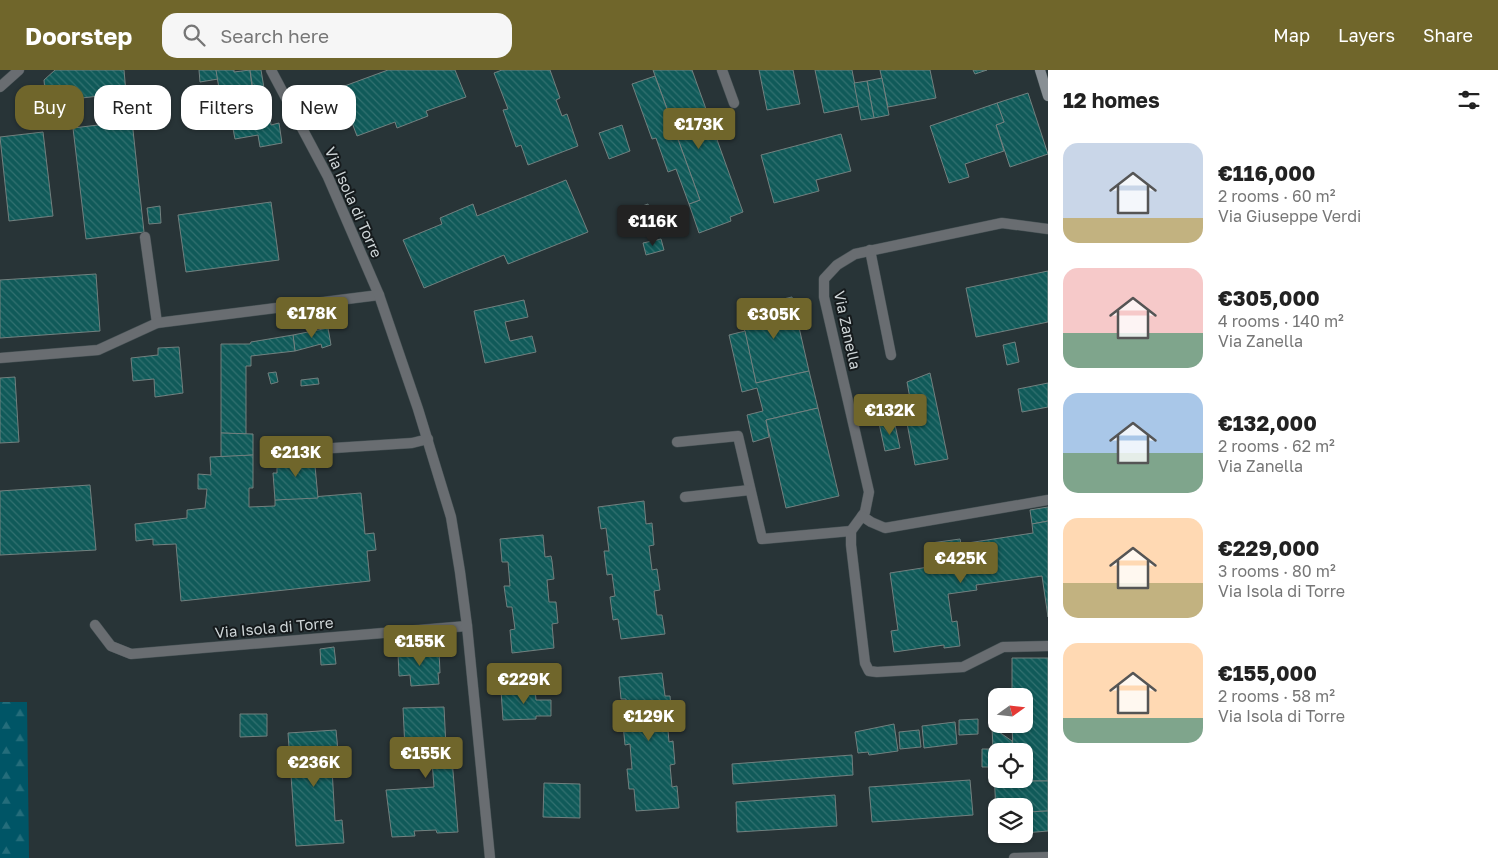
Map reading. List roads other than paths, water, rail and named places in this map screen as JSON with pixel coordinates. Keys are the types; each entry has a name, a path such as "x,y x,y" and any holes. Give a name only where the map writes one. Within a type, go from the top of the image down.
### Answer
{"main road":[{"path":"1040,70 1048,96"}],"street":[{"path":"0,87 19,70"},
{"name":"Via Isola di Torre","path":"271,70 328,177 379,295 428,439 451,518 467,626 490,858"},
{"path":"722,70 734,103"},
{"name":"Via Zanella","path":"851,531 862,516 868,502 869,492 824,297 824,279 837,265 855,254 870,250 1002,223 1048,229"},
{"path":"145,237 157,323"},
{"path":"870,250 891,355"},
{"path":"0,358 98,350 157,323 379,295"},
{"path":"677,442 738,436 762,539 851,531 865,663 869,671 963,667 1003,647 1048,646"},
{"path":"271,452 412,443 428,439"},
{"path":"685,497 750,490"},
{"path":"862,516 885,528 1048,500"},
{"name":"Via Isola di Torre","path":"95,625 111,646 131,654 467,626"},
{"path":"1014,858 1048,857"}]}
